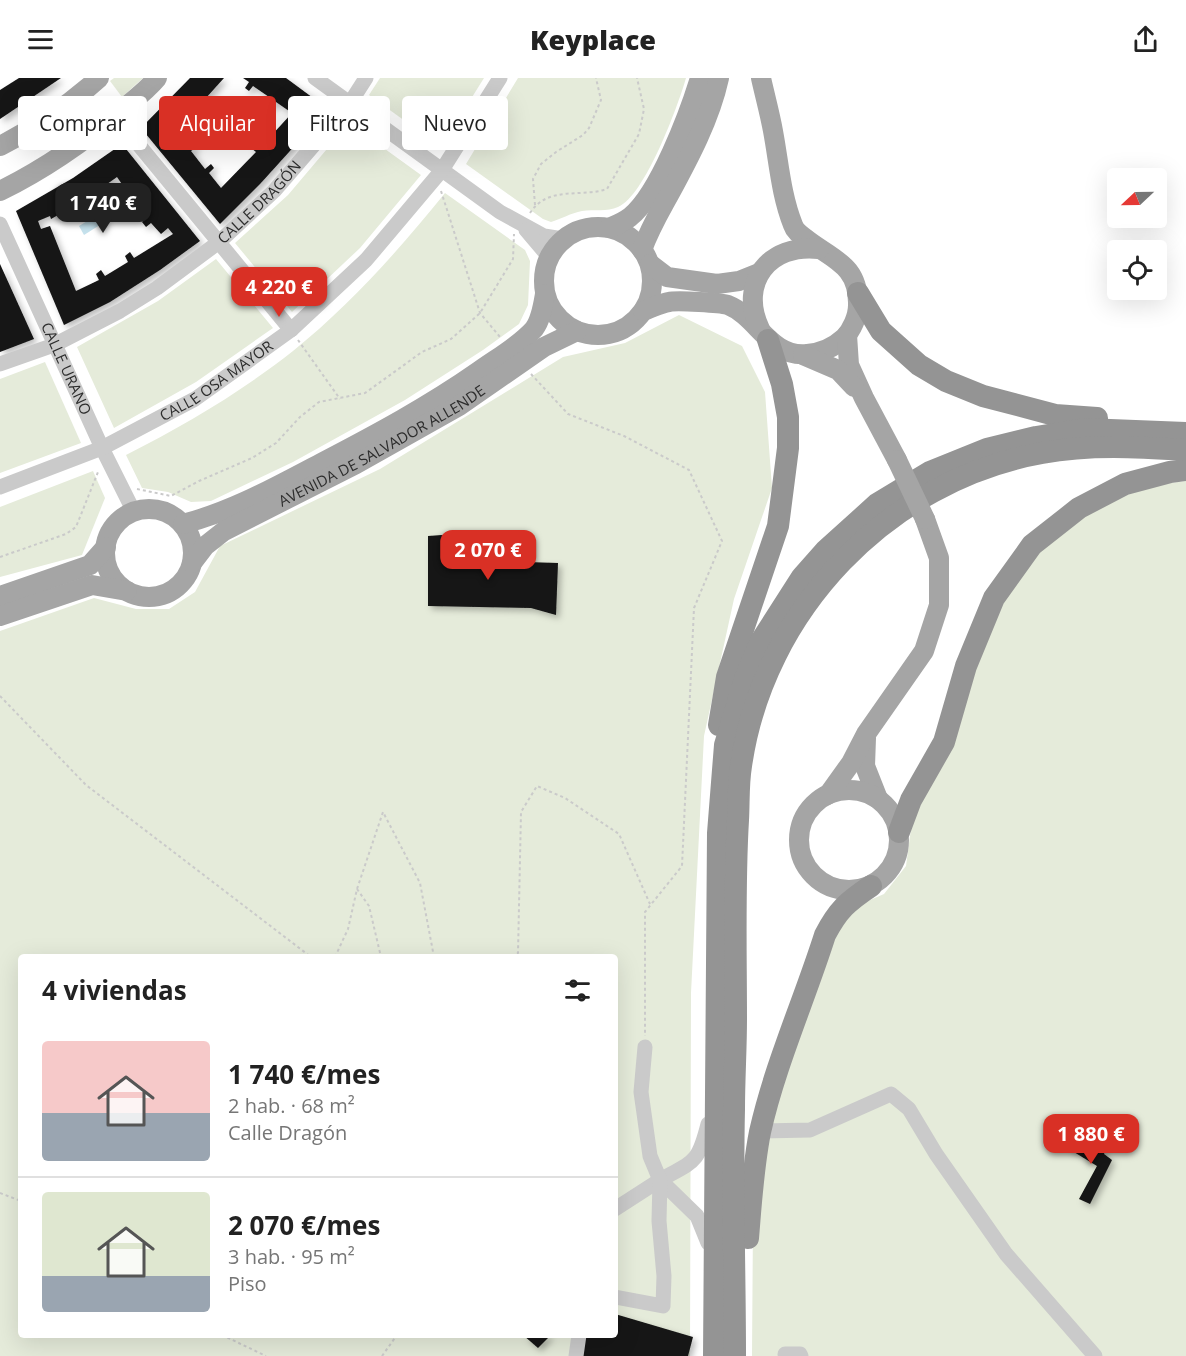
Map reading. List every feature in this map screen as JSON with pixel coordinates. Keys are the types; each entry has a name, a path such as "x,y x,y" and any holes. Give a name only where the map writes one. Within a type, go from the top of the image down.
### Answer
{"highway":[{"path":"858,293 881,332 920,365 946,381 983,396 1055,415 1186,423"},
{"path":"714,1351 708,1243 705,885 712,764 727,677 778,526 788,448 788,417 782,384 764,335"},
{"path":"714,1351 718,833 725,745 746,676 761,641 802,577 825,551 877,504 930,472 987,449 1036,437 1085,429 1186,433"},
{"path":"735,1356 736,846 741,766 753,713 766,673 789,630 836,566 862,541 896,515 938,488 989,467 1040,453 1086,447 1186,450"},
{"path":"898,832 911,800 944,742 966,666 994,598 1032,545 1079,508 1125,484 1186,470"},
{"path":"744,1356 744,1288 752,1187 761,1131 776,1075 825,935 845,903 871,886"}],"main road":[{"path":"0,146 22,135 99,78"},
{"path":"137,96 157,78"},
{"path":"609,228 630,218 645,202 657,183 686,118 700,78"},
{"path":"719,78 697,140 652,224 646,257 652,280 650,296 644,311 634,322 614,333 591,335 577,331 562,322 552,310 545,294 544,269 549,257 562,239 593,226 622,232 633,240 646,257 666,276 717,284 739,281 759,273"},
{"path":"761,78 773,130 784,202 795,230 844,265 853,278 858,293 858,308 847,335 827,350 803,355"},
{"path":"0,191 70,150"},
{"path":"764,335 754,317 752,302 753,287 759,273 779,254 798,248 819,249"},
{"name":"AVENIDA DE SALVADOR ALLENDE","path":"192,563 205,546 224,531 356,464 459,406 516,357 542,312 545,294"},
{"path":"644,311 670,302 728,304 744,315 764,335 790,352 838,370 864,398"},
{"name":"AVENIDA DE SALVADOR ALLENDE","path":"183,524 216,515 260,495 516,357 577,331"},
{"path":"828,795 851,763 866,734 924,651 939,605 939,558 925,519 849,365 847,335"},
{"path":"0,616 92,585 127,591 140,596 153,597 166,593 178,586 187,576 192,563 193,549 190,536 183,524 173,516 160,510 147,509 123,517 115,525 106,547 106,560 117,583 127,591"},
{"path":"0,596 90,565 106,547"},
{"path":"866,734 865,766 878,799"},
{"path":"845,790 862,792 878,799 895,819 898,832 899,848 894,864 884,877 871,886 855,890 840,890 825,884 813,875 804,862 799,846 800,831 805,816 815,803 828,795 845,790"}],"street":[{"path":"315,78 340,96"},
{"name":"CALLE DRAGÓN","path":"354,96 366,78"},
{"name":"CALLE OSA MAYOR","path":"0,487 102,448 195,399 295,335 366,260 442,170 500,78"},
{"path":"390,132 522,225 544,236 562,239"},
{"path":"143,150 295,335"},
{"name":"CALLE DRAGÓN","path":"0,364 54,345 138,300 219,242 274,192 310,150"},
{"name":"CALLE URANO","path":"0,224 54,345 134,512"},
{"path":"522,225 549,257"},
{"path":"645,1047 641,1092 650,1156 660,1180 698,1216 708,1243"},
{"path":"761,1131 810,1130 891,1094 909,1109 936,1154 1006,1254 1095,1356"},
{"path":"618,1207 693,1161 701,1151 708,1124"},
{"path":"618,1298 663,1306 664,1276 659,1221 660,1180"},
{"path":"576,1356 579,1338"},
{"path":"785,1354 800,1354 801,1356"}],"path":[{"path":"535,206 533,179 541,164 583,135 589,128 601,100 596,78"},
{"path":"136,489 171,496 252,458 276,443 300,417 319,402 365,393 422,352 451,339 480,313 513,260 513,236 535,206 551,195 575,192 595,193 607,189 639,134 644,109 637,78"},
{"path":"441,191 480,313 568,414 624,435 689,470 722,541 694,608 682,866 645,912 645,1047"},
{"path":"295,335 340,399"},
{"path":"0,557 66,534 76,527 98,472"},
{"path":"0,696 86,785 307,954"},
{"path":"516,954 521,812 537,786 565,798 618,834 651,904"},
{"path":"336,954 348,928 357,889 383,812 420,883 433,954"},
{"path":"357,889 369,906 380,954"},
{"path":"0,1193 18,1200"},
{"path":"228,1338 266,1356"},
{"path":"382,1356 395,1338"}],"green space":[{"path":"114,78 143,78 123,96 110,81"},
{"path":"380,78 484,78 473,96 402,96 402,119 390,110 390,96 369,95"},
{"path":"518,78 686,78 659,149 639,186 628,199 614,209 582,211 551,222 543,219 466,164 474,150 508,150 507,96"},
{"path":"326,150 386,150 421,175 360,248 292,312 235,243 288,195"},
{"path":"445,193 525,250 530,261 528,305 519,324 405,400 293,462 211,501 191,502 168,492 142,488 126,455 212,407 293,351 373,276"},
{"path":"216,259 273,328 196,382 114,428 77,347 158,301"},
{"path":"679,315 742,346 765,392 772,488 734,599 704,736 691,993 690,1356 0,1356 0,631 94,598 136,609 169,609 195,592 220,546 380,469 563,357 625,343"},
{"path":"45,362 81,443 0,473 0,379"},
{"path":"93,471 105,498 82,555 0,577 0,507"},
{"path":"1186,481 1186,1356 752,1356 753,1220 764,1142 828,942 854,907 884,894 906,866 914,806 990,620 1016,574 1074,518 1132,488"}],"water":[{"path":"109,208 114,216 84,235 79,226"}],"building":[{"path":"19,78 61,78 34,96 18,96 18,107 0,119 0,90"},
{"path":"190,78 224,78 208,96 172,96"},
{"path":"243,78 286,78 310,96 288,96 288,110 276,102 276,96 268,96 253,86 249,91 245,88 249,82"},
{"path":"159,110 159,150 147,135 147,122"},
{"path":"288,117 288,150 291,150 220,224 159,150 192,150 191,151 205,169 211,164 214,168 209,173 221,188 256,152 254,150 276,150 276,130"},
{"path":"113,150 127,150 200,241 110,302 64,325 16,211 73,178","holes":["117,177 126,190 121,194 125,199 131,195 147,217 142,222 146,227 151,223 161,234 168,228 173,234 134,258 130,252 125,256 128,262 105,276 101,270 96,274 99,280 76,291 50,226 41,229 38,221 50,216 51,219 81,202 85,208 90,205 86,199"]},
{"path":"0,264 34,339 0,352"},
{"path":"456,534 458,560 558,563 556,615 531,608 428,606 428,536"},
{"path":"1075,1134 1105,1151 1104,1154 1112,1160 1090,1204 1079,1199 1097,1166 1069,1149"},
{"path":"618,1315 693,1337 688,1356 581,1356 585,1338 618,1338"},
{"path":"526,1338 548,1338 538,1348"}]}
